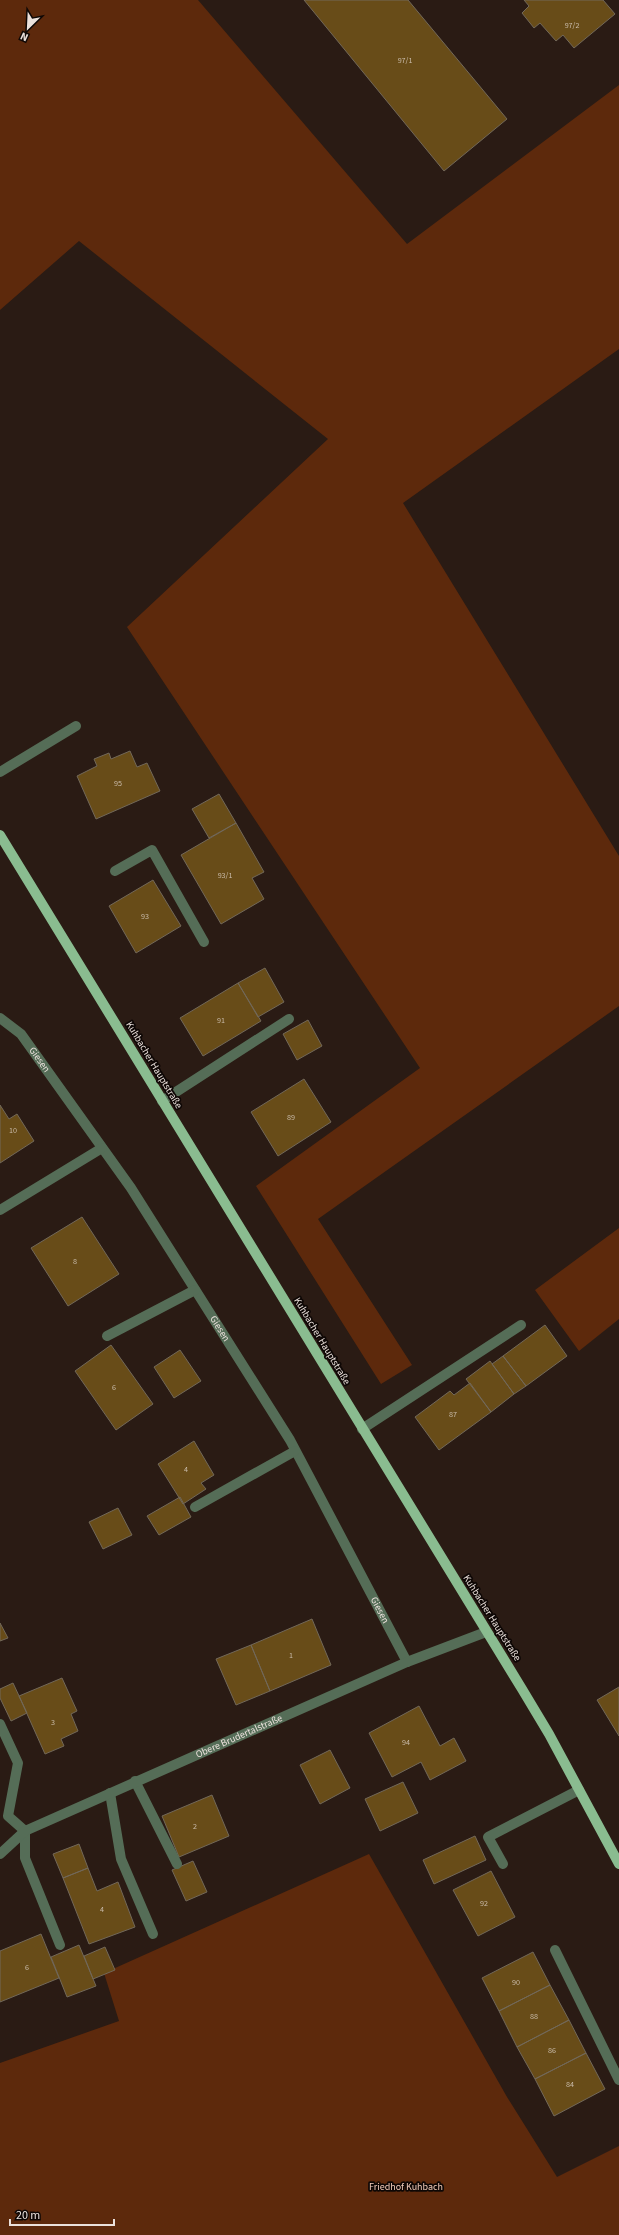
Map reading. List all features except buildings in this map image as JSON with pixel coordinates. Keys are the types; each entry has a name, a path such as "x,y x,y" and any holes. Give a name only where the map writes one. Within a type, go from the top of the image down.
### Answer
{"main road":[{"name":"Kuhbacher Hauptstraße","path":"0,835 549,1734 619,1864"}],"street":[{"path":"0,772 76,726"},
{"path":"115,871 152,850 204,942"},
{"name":"Giesen","path":"0,1018 21,1034 131,1188 295,1451 407,1662"},
{"path":"162,1101 289,1020"},
{"path":"0,1210 102,1148"},
{"path":"107,1336 195,1290"},
{"path":"362,1429 521,1325"},
{"path":"195,1507 295,1451"},
{"name":"Obere Brudertalstraße","path":"0,1854 24,1830 407,1662 486,1632"},
{"path":"0,1724 18,1763 8,1816 24,1830 25,1858 60,1945"},
{"path":"136,1781 177,1864"},
{"path":"503,1864 488,1836 580,1790"},
{"path":"110,1793 121,1859 154,1934"},
{"path":"555,1950 619,2080"}],"green space":[{"path":"0,0 198,0 407,244 619,85 619,349 403,503 619,856 619,1006 318,1219 412,1365 381,1384 256,1186 420,1068 127,627 328,439 79,241 0,310"},
{"path":"619,1228 619,1319 579,1351 535,1290"},
{"name":"Friedhof Kuhbach","path":"369,1854 507,2097 557,2177 619,2146 619,2235 0,2235 0,2063 119,2021 104,1973"}]}
